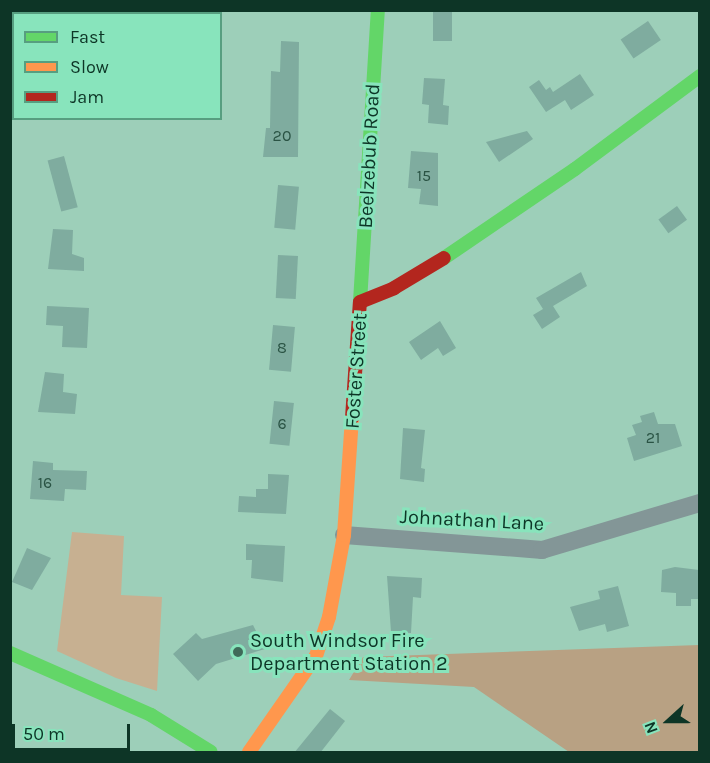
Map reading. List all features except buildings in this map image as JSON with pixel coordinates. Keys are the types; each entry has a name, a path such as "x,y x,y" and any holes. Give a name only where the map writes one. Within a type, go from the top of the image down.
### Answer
{"street":[{"name":"Beelzebub Road","path":"360,302 378,10"},
{"name":"Foster Street","path":"249,753 316,656 329,616 344,535 360,302 394,288 450,254 620,137 699,76"},
{"name":"Johnathan Lane","path":"344,535 542,550 699,503"},
{"path":"10,653 152,715 211,753"}],"shaded area":[{"path":"72,532 124,536 121,595 162,597 157,691 116,678 57,651"},
{"path":"699,645 699,752 569,752 474,687 349,680 363,657"}],"traffic: fast":[{"path":"360,302 378,10"},
{"path":"444,258 575,169 700,76"},
{"path":"10,653 151,715 211,752"}],"traffic: slow":[{"path":"249,752 316,656 329,617 344,535 352,418"}],"traffic: jam":[{"path":"352,418 360,302 394,288 444,258"}],"place":[{"name":"South Windsor Fire Department Station 2","path":"238,652"}]}
